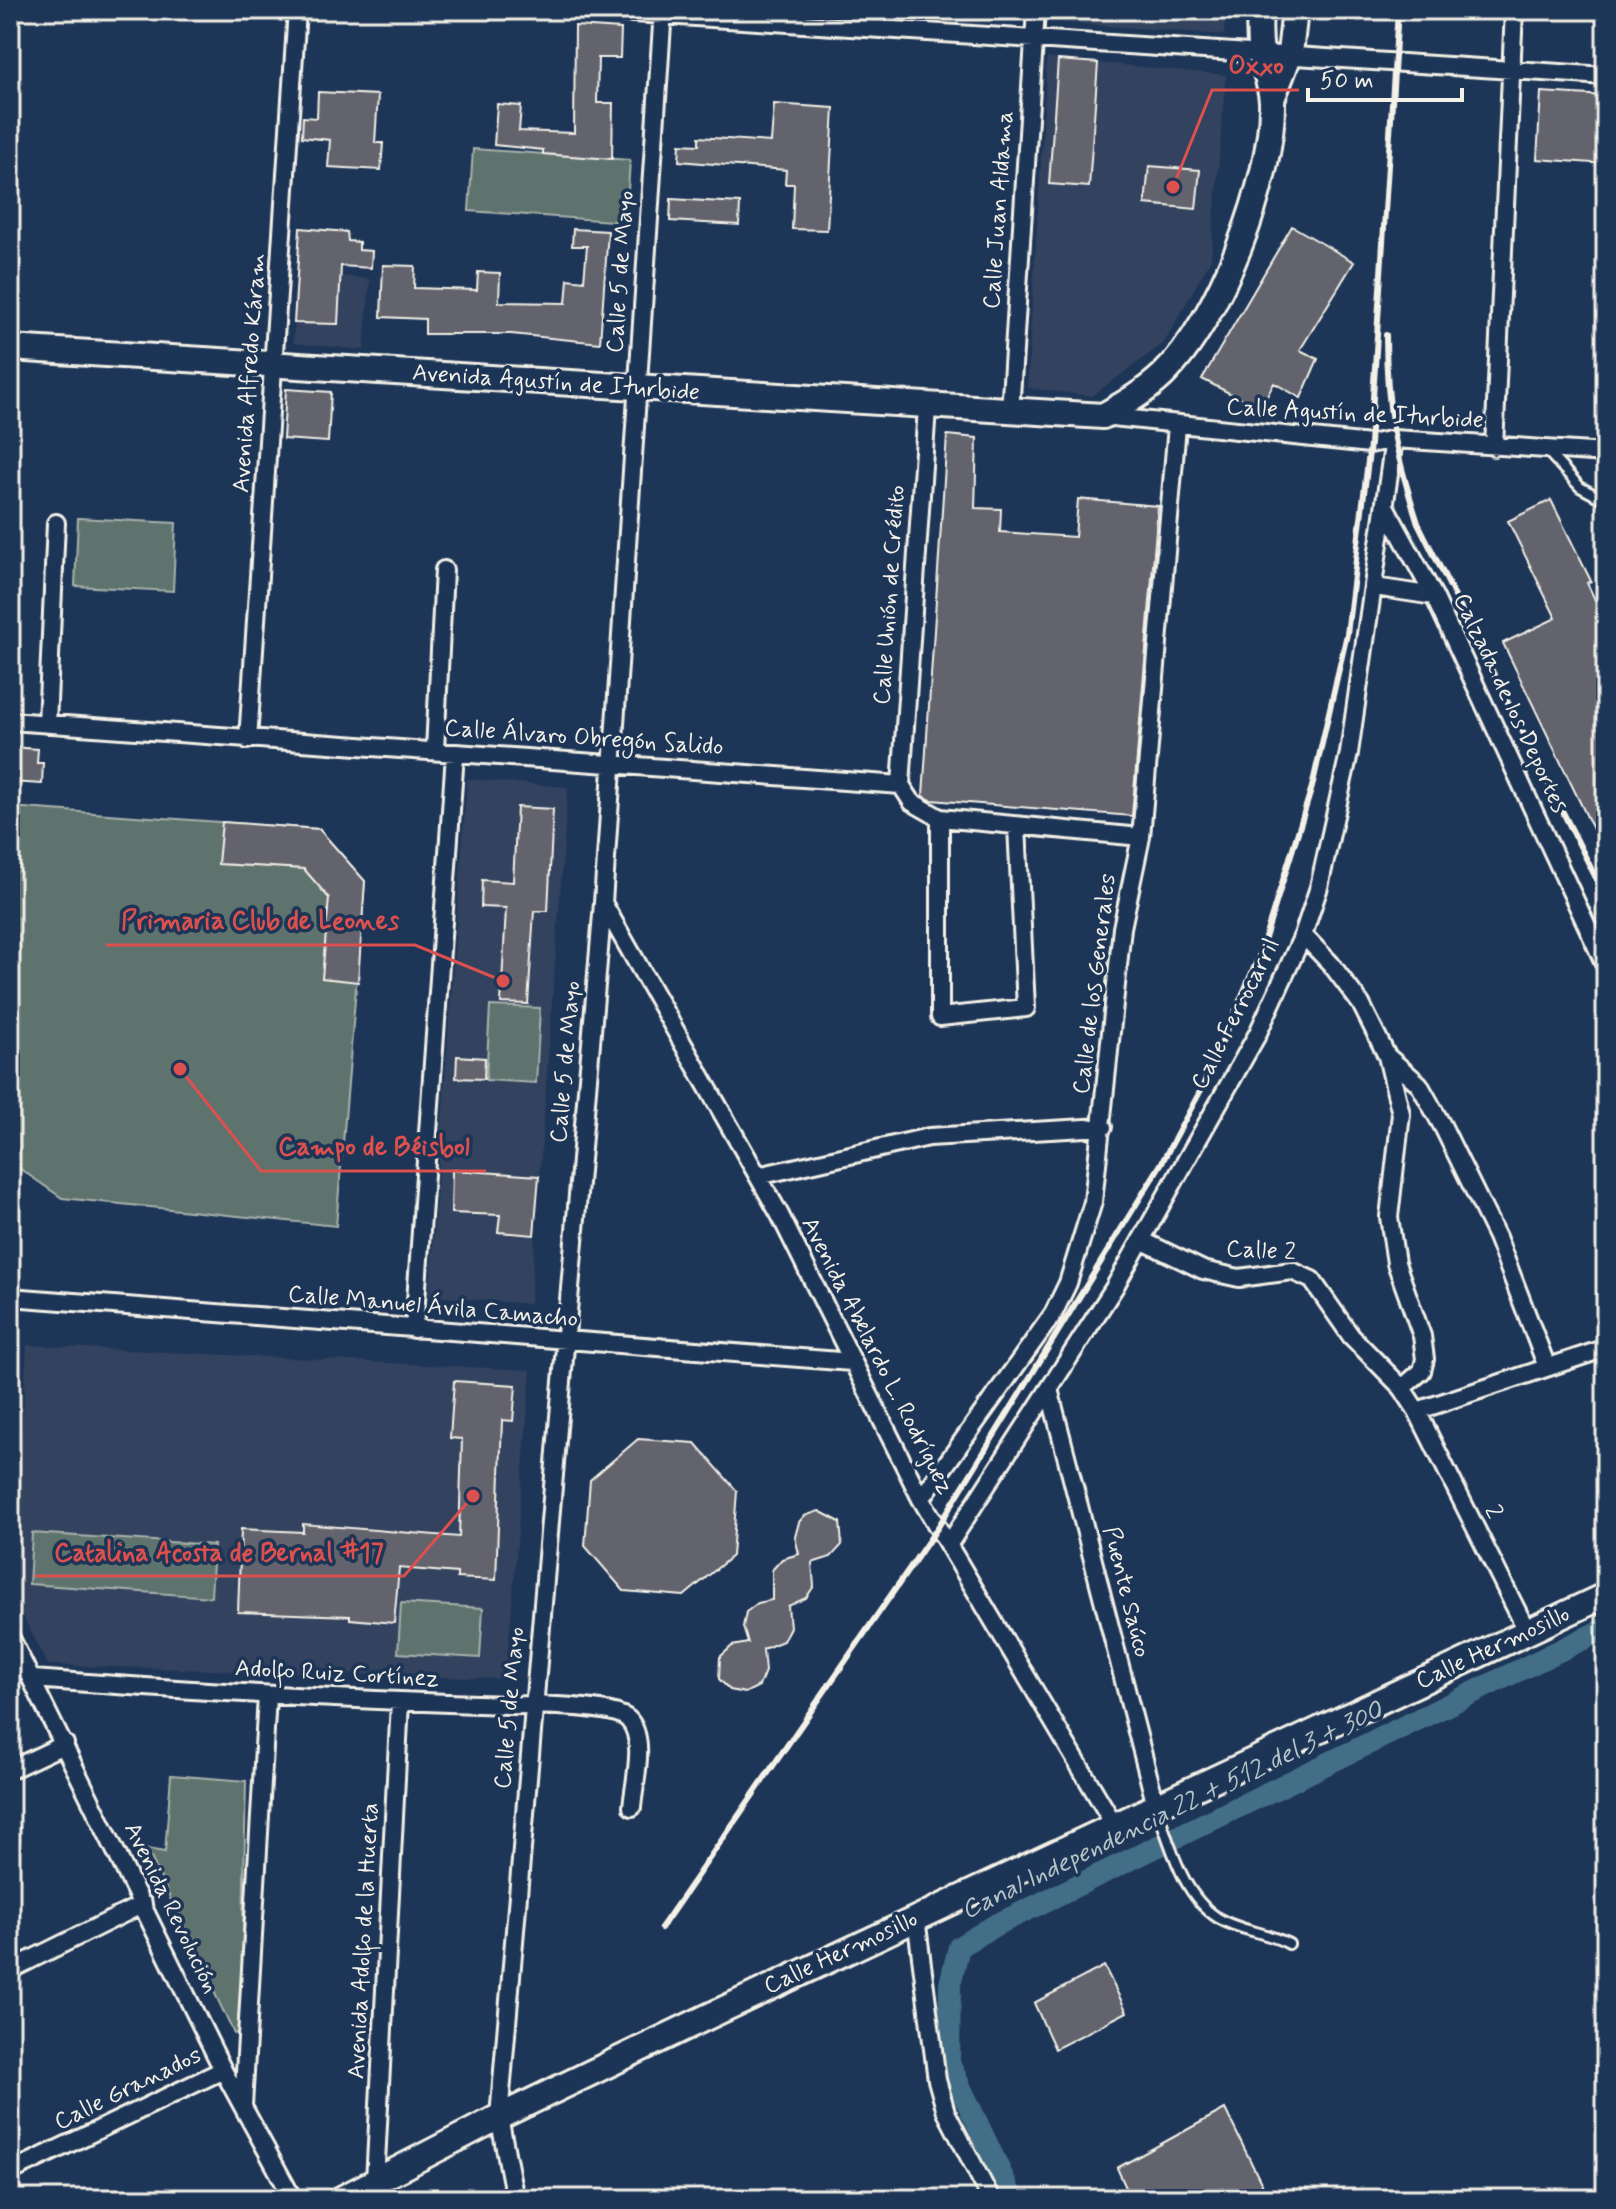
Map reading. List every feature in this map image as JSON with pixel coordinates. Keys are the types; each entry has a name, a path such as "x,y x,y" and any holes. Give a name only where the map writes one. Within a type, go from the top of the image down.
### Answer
{"street":[{"name":"Avenida Alfredo Káram","path":"248,740 297,10"},
{"path":"586,10 1261,51 1606,76"},
{"name":"Calle Juan Aldama","path":"1010,412 1036,10"},
{"path":"1260,10 1261,51 1272,99"},
{"path":"1103,416 1137,397 1164,374 1186,349 1233,262 1255,196 1269,136 1272,99 1290,53 1295,10"},
{"path":"1494,447 1514,10"},
{"name":"Calle 5 de Mayo","path":"515,2199 499,2117 603,903 663,13"},
{"name":"Avenida Agustín de Iturbide","path":"10,348 927,408 1103,416"},
{"name":"Calle Unión de Crédito","path":"901,785 927,408"},
{"name":"Calle Agustín de Iturbide","path":"1103,416 1370,444 1394,439 1606,453"},
{"name":"Calle de los Generales","path":"921,1499 1053,1314 1068,1283 1093,1202 1122,928 1141,837 1177,426"},
{"name":"Calle Ferrocarril","path":"949,1544 1141,1240 1257,1035 1303,935 1319,887 1349,753 1394,439"},
{"name":"Calzada de los Deportes","path":"1385,506 1434,596 1606,967"},
{"path":"47,724 56,523"},
{"path":"435,750 444,570"},
{"path":"1375,587 1434,596"},
{"name":"Calle Álvaro Obregón Salido","path":"10,721 901,785"},
{"path":"414,1329 455,754"},
{"path":"901,785 912,802 940,818 1141,837"},
{"path":"940,818 940,1017 1026,1008 1017,826"},
{"name":"Avenida Abelardo L. Rodríguez","path":"603,903 758,1176 921,1499 1115,1826"},
{"path":"1303,935 1331,964 1361,1004 1387,1056 1401,1114 1389,1217 1396,1263 1422,1336 1425,1359 1422,1371 1402,1388"},
{"path":"1387,1056 1419,1084 1443,1127 1497,1237 1547,1367"},
{"path":"758,1176 929,1137 1103,1127"},
{"name":"Calle 2","path":"1141,1240 1203,1270 1239,1278 1292,1271 1312,1280 1351,1336 1402,1388 1417,1411"},
{"name":"Calle Manuel Ávila Camacho","path":"10,1297 567,1343 852,1362"},
{"path":"1417,1411 1606,1348"},
{"name":"Puente Saúco","path":"1049,1389 1156,1807"},
{"name":"2","path":"1417,1411 1528,1633"},
{"name":"Calle Hermosillo","path":"341,2199 499,2117 1606,1595"},
{"name":"Avenida Revolución","path":"10,1636 223,2070 293,2199"},
{"name":"Adolfo Ruiz Cortínez","path":"33,1679 267,1696 535,1706 609,1712 625,1716 634,1727 638,1739 632,1807"},
{"path":"243,2107 267,1696"},
{"name":"Avenida Adolfo de la Huerta","path":"375,2182 400,1702"},
{"path":"10,1770 65,1744"},
{"path":"10,1970 143,1904"},
{"path":"916,1918 937,2080 946,2112 991,2199"},
{"name":"Calle Granados","path":"10,2172 223,2070"}],"lane":[{"path":"1545,450 1580,487 1606,501"},
{"path":"1156,1807 1184,1879 1200,1902 1219,1918 1271,1934 1289,1944"}],"shaded area":[{"path":"1059,10 1226,10 1224,35 1058,22"},
{"path":"1047,58 1226,75 1211,259 1164,343 1092,396 1027,388"},
{"path":"299,272 370,279 364,350 293,343"},
{"path":"467,779 568,787 530,1304 429,1296"},
{"path":"27,1345 531,1370 506,1679 48,1665 12,1595"}],"green space":[{"path":"473,149 630,160 626,222 469,211"},
{"path":"78,518 176,523 173,591 75,586"},
{"path":"10,807 319,829 365,881 336,1226 62,1198 16,1166 10,1157"},
{"path":"490,1006 540,1008 536,1083 486,1080"},
{"path":"32,1533 214,1545 211,1597 29,1584"},
{"path":"401,1603 483,1608 480,1658 398,1653"},
{"path":"171,1775 246,1781 241,2031 234,2034 147,1849 165,1852"}],"building":[{"path":"575,26 621,29 620,58 598,58 597,103 613,103 612,159 543,154 543,150 494,145 497,104 521,106 519,131 574,133"},
{"path":"1058,60 1098,63 1089,187 1049,184"},
{"path":"318,92 378,95 375,143 383,143 381,170 328,167 330,140 302,137 303,117 317,118"},
{"path":"1541,92 1606,96 1606,164 1537,159"},
{"path":"774,104 834,108 827,230 792,229 794,184 785,184 786,170 679,161 680,144 699,145 699,137 771,142"},
{"path":"1149,166 1200,170 1196,209 1145,204"},
{"path":"671,199 740,203 739,225 670,221"},
{"path":"1292,226 1354,262 1300,350 1318,359 1301,398 1274,383 1260,409 1202,379"},
{"path":"300,228 347,232 348,241 359,242 359,250 372,251 371,268 341,266 338,324 294,323"},
{"path":"573,229 608,231 600,343 511,334 425,334 425,319 381,317 383,265 415,266 414,288 477,290 478,272 500,273 499,302 566,303 568,279 584,281 587,246 572,246"},
{"path":"286,389 331,392 328,442 283,439"},
{"path":"947,435 977,438 975,508 1001,509 1000,532 1075,537 1078,499 1158,506 1132,816 931,800 923,796"},
{"path":"1551,500 1591,581 1587,583 1606,623 1606,856 1503,643 1556,618 1508,521"},
{"path":"11,747 38,749 37,763 43,763 42,784 10,782"},
{"path":"517,807 553,809 548,911 534,911 528,1004 501,1003 506,908 481,907 482,880 513,882"},
{"path":"222,822 319,829 365,881 358,982 322,978 329,898 304,869 218,864"},
{"path":"457,1056 485,1058 484,1079 456,1078"},
{"path":"452,1170 539,1176 534,1235 498,1232 500,1215 451,1213"},
{"path":"454,1381 516,1385 513,1421 502,1420 496,1580 457,1578 457,1573 399,1568 394,1623 350,1619 350,1616 238,1612 241,1529 303,1532 303,1524 459,1537 462,1439 450,1438"},
{"path":"638,1439 695,1443 737,1491 732,1556 684,1596 624,1591 585,1546 590,1480"},
{"path":"819,1511 840,1522 842,1545 831,1557 812,1563 814,1586 806,1598 788,1606 790,1627 783,1641 763,1649 765,1671 759,1686 745,1693 730,1690 719,1679 720,1657 732,1646 748,1643 743,1627 746,1612 758,1603 772,1600 772,1570 782,1559 799,1554 795,1537 799,1522 804,1516"},
{"path":"1104,1966 1127,2012 1055,2049 1034,2003"},
{"path":"1225,2109 1269,2199 1131,2199 1117,2168"}],"waterway":[{"name":"Canal Independencia 22 + 512 del 3 + 300","path":"1013,2199 949,2063 950,1984 959,1947 994,1926 1606,1628"}],"railway":[{"path":"661,1928 938,1527 1161,1164 1202,1088 1260,954 1312,787 1347,634 1370,444 1398,10"},
{"path":"1386,335 1393,430 1418,523 1606,898"}],"place":[{"name":"Oxxo","path":"1173,187"},
{"name":"Primaria Club de Leones","path":"503,981"},
{"name":"Campo de Béisbol","path":"180,1069"},
{"name":"Catalina Acosta de Bernal #17","path":"473,1496"}]}
